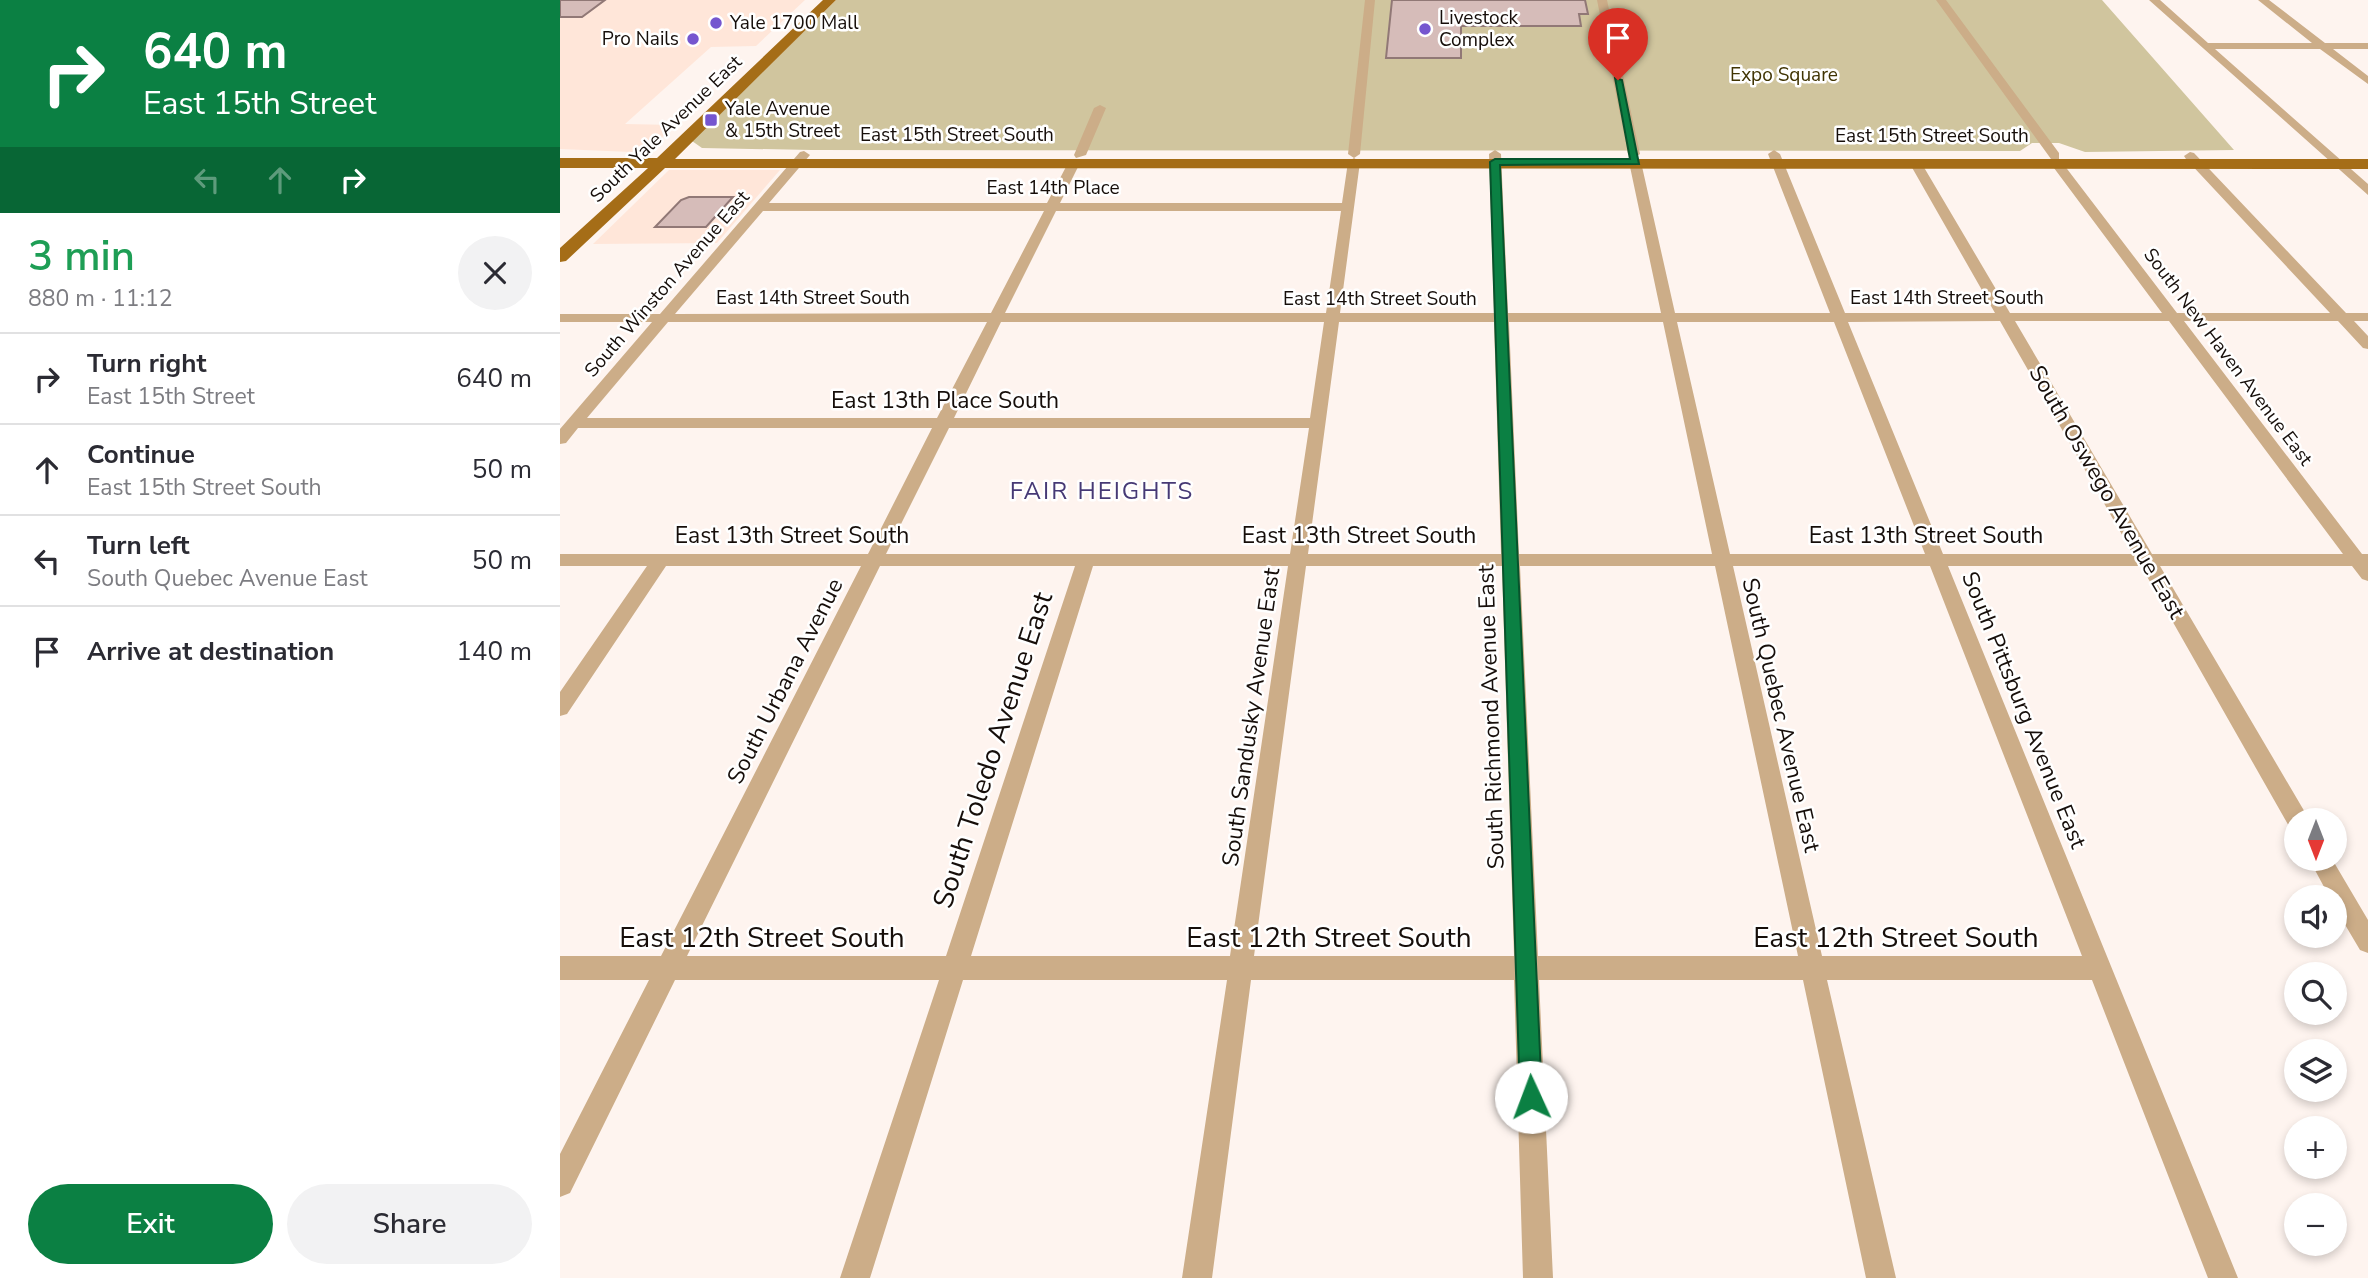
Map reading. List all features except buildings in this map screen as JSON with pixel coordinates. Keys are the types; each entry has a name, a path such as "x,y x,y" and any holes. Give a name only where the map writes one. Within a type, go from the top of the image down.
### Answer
{"main road":[{"name":"South Yale Avenue East","path":"560,257 590,232 745,66 815,0"},
{"name":"South Yale Avenue East","path":"560,245 762,66 830,0"},
{"path":"745,66 762,66"},
{"name":"East 15th Street South","path":"560,156 657,159 2333,160 2368,156"},
{"name":"East 15th Street South","path":"1495,158 1564,162 1634,158"},
{"name":"East 15th Street South","path":"560,163 657,159"},
{"name":"East 15th Street South","path":"2333,160 2368,164"},
{"path":"572,232 590,232"}],"street":[{"name":"South Sandusky Avenue East","path":"1197,1278 1348,207 1370,0"},
{"name":"South Quebec Avenue East","path":"1602,0 1611,54 1626,110 1634,158 1721,559 1881,1278"},
{"name":"South New Haven Avenue East","path":"1941,0 2056,160 2364,565"},
{"path":"2154,0 2368,191"},
{"path":"2263,0 2368,81"},
{"path":"2206,46 2368,46"},
{"name":"South Urbana Avenue","path":"560,1183 1050,207 1077,159 1100,108"},
{"name":"South Richmond Avenue East","path":"1495,158 1538,1278"},
{"name":"South Pittsburg Avenue East","path":"1775,158 2222,1278"},
{"name":"South Winston Avenue East","path":"560,439 801,159"},
{"name":"South Oswego Avenue East","path":"1914,160 2290,808"},
{"path":"2194,160 2368,345"},
{"name":"East 14th Place","path":"759,207 1348,207"},
{"name":"East 14th Street South","path":"560,318 2368,317"},
{"name":"East 13th Place South","path":"574,423 1317,423"},
{"name":"East 13th Street South","path":"560,560 2145,559 2364,565"},
{"path":"560,708 661,560"},
{"name":"South Toledo Avenue East","path":"855,1278 1086,560"},
{"path":"2328,872 2368,942"},
{"name":"East 12th Street South","path":"560,968 2098,968"}],"shaded area":[{"path":"560,0 805,0 756,46 711,47 625,124 676,125 650,148 631,152 560,149"},
{"path":"669,170 780,170 717,243 593,244"}],"green space":[{"name":"Expo Square","path":"836,0 2102,0 2234,150 2085,152 2059,143 2032,143 2020,151 812,150 702,148 692,141"}],"place":[{"name":"Yale 1700 Mall","path":"716,23"},
{"name":"Livestock Complex","path":"1425,29"},
{"name":"Pro Nails","path":"693,39"},
{"name":"Yale Avenue & 15th Street","path":"711,120"}],"district":[{"name":"FAIR HEIGHTS","path":"1102,491"}],"route":[{"path":"1531,1097 1495,162 1635,162 1618,80"}]}
